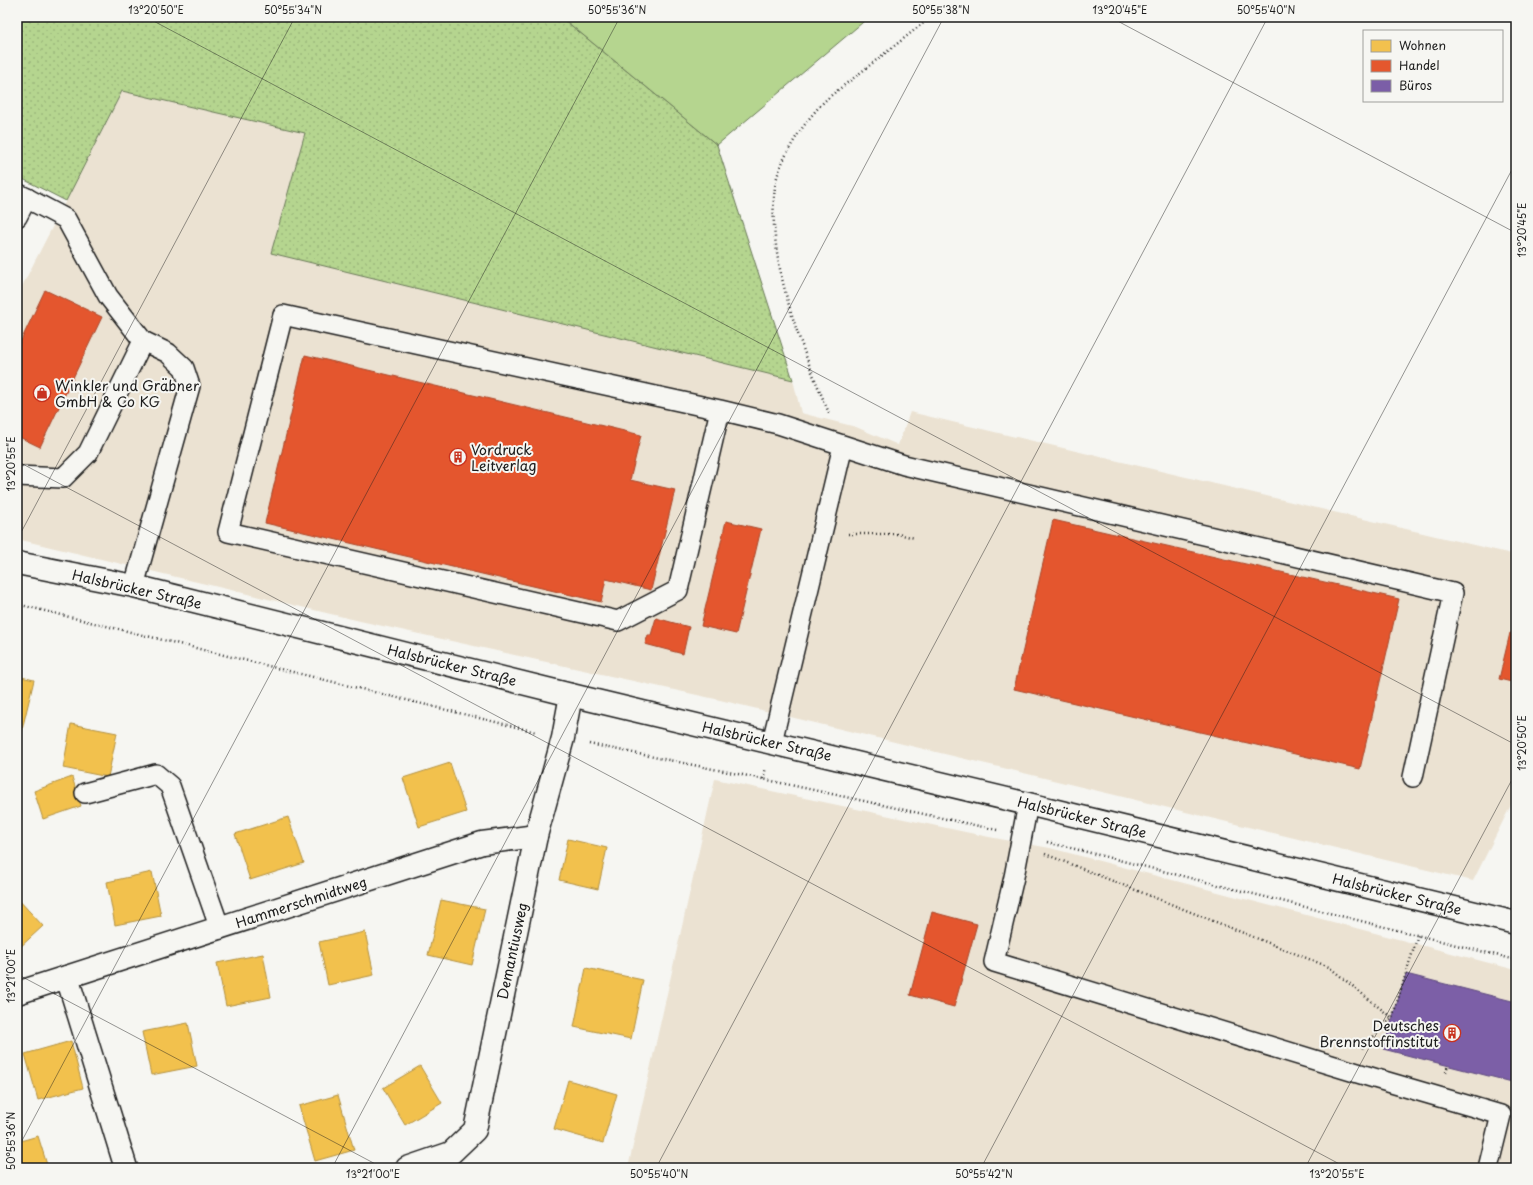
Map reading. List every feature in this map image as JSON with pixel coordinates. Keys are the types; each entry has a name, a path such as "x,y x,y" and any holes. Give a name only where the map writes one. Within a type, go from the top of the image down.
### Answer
{"main road":[{"name":"Halsbrücker Straße","path":"17,563 134,586 571,695 772,742 1516,923"},
{"name":"Demantiusweg","path":"407,1168 451,1153 475,1130 536,836 563,738 571,695"},
{"name":"Hammerschmidtweg","path":"17,993 91,968 220,929 482,843 536,836"},
{"path":"67,977 126,1168"}],"lane":[{"path":"17,217 22,195 66,219 108,296 143,341 168,353 184,368 190,386 134,586"},
{"path":"720,410 678,590 618,620 228,532 283,315 720,410 778,424 904,465 1453,593 1413,777"},
{"path":"17,476 63,478 88,453 143,341"},
{"path":"772,742 843,446"},
{"path":"85,792 156,774 170,786 220,929"},
{"path":"1028,804 1014,877 994,962 1374,1078 1501,1115 1488,1168"}],"path":[{"path":"843,446 818,389 795,323 779,268 773,223 775,185 786,155 805,124 827,99 931,17"},
{"path":"822,534 898,534 915,538"},
{"path":"17,604 563,738 1022,835 1516,960"},
{"path":"1022,835 1044,854 1329,968 1392,1018"},
{"path":"1361,1049 1392,1018 1418,934"}],"shaded area":[{"path":"122,91 305,133 272,253 793,380 801,413 856,427 898,445 910,412 1516,555 1516,795 1473,881 720,700 360,621 17,539 17,296"},
{"path":"715,779 989,837 1050,848 1516,970 1516,1168 628,1168"}],"green space":[{"path":"17,17 561,17 717,145 793,380 271,253 305,133 122,91 66,201 17,176"},
{"path":"561,17 869,17 717,145"}],"building: Wohnen":[{"path":"17,676 34,680 21,734 17,733"},
{"path":"71,724 117,733 108,777 63,768"},
{"path":"450,763 466,812 419,827 403,778"},
{"path":"72,777 81,806 43,819 34,791"},
{"path":"288,817 304,863 250,880 235,834"},
{"path":"568,839 607,848 598,889 559,880"},
{"path":"152,872 161,916 115,925 107,882"},
{"path":"17,898 43,926 17,950"},
{"path":"441,900 485,909 472,965 428,955"},
{"path":"365,932 374,975 328,985 319,942"},
{"path":"263,954 271,997 226,1006 217,963"},
{"path":"586,968 643,980 631,1039 574,1027"},
{"path":"188,1023 197,1066 151,1075 142,1032"},
{"path":"71,1041 83,1088 38,1100 25,1054"},
{"path":"420,1066 442,1103 405,1125 383,1088"},
{"path":"568,1080 617,1094 603,1143 554,1129"},
{"path":"338,1095 354,1150 315,1161 299,1106"},
{"path":"38,1136 48,1168 17,1168 17,1142"}],"building: Handel":[{"name":"Winkler und Gräbner GmbH & Co KG","path":"45,290 102,317 40,447 17,436 17,349"},
{"name":"Vordruck Leitverlag","path":"305,355 641,435 630,480 675,490 651,590 606,579 601,602 265,523"},
{"path":"1053,520 1399,599 1360,769 1014,689"},
{"path":"726,521 761,529 736,634 701,626"},
{"path":"656,618 689,627 683,654 645,644 648,635 651,635"},
{"path":"1510,633 1516,634 1516,683 1499,679"},
{"path":"932,912 977,924 954,1007 910,995"}],"building: Büros":[{"name":"Deutsches Brennstoffinstitut","path":"1406,974 1516,1002 1516,1083 1383,1049"}],"place":[{"name":"Winkler und Gräbner GmbH & Co KG","path":"42,393"},
{"name":"Vordruck Leitverlag","path":"458,457"},
{"name":"Deutsches Brennstoffinstitut","path":"1452,1033"}]}
